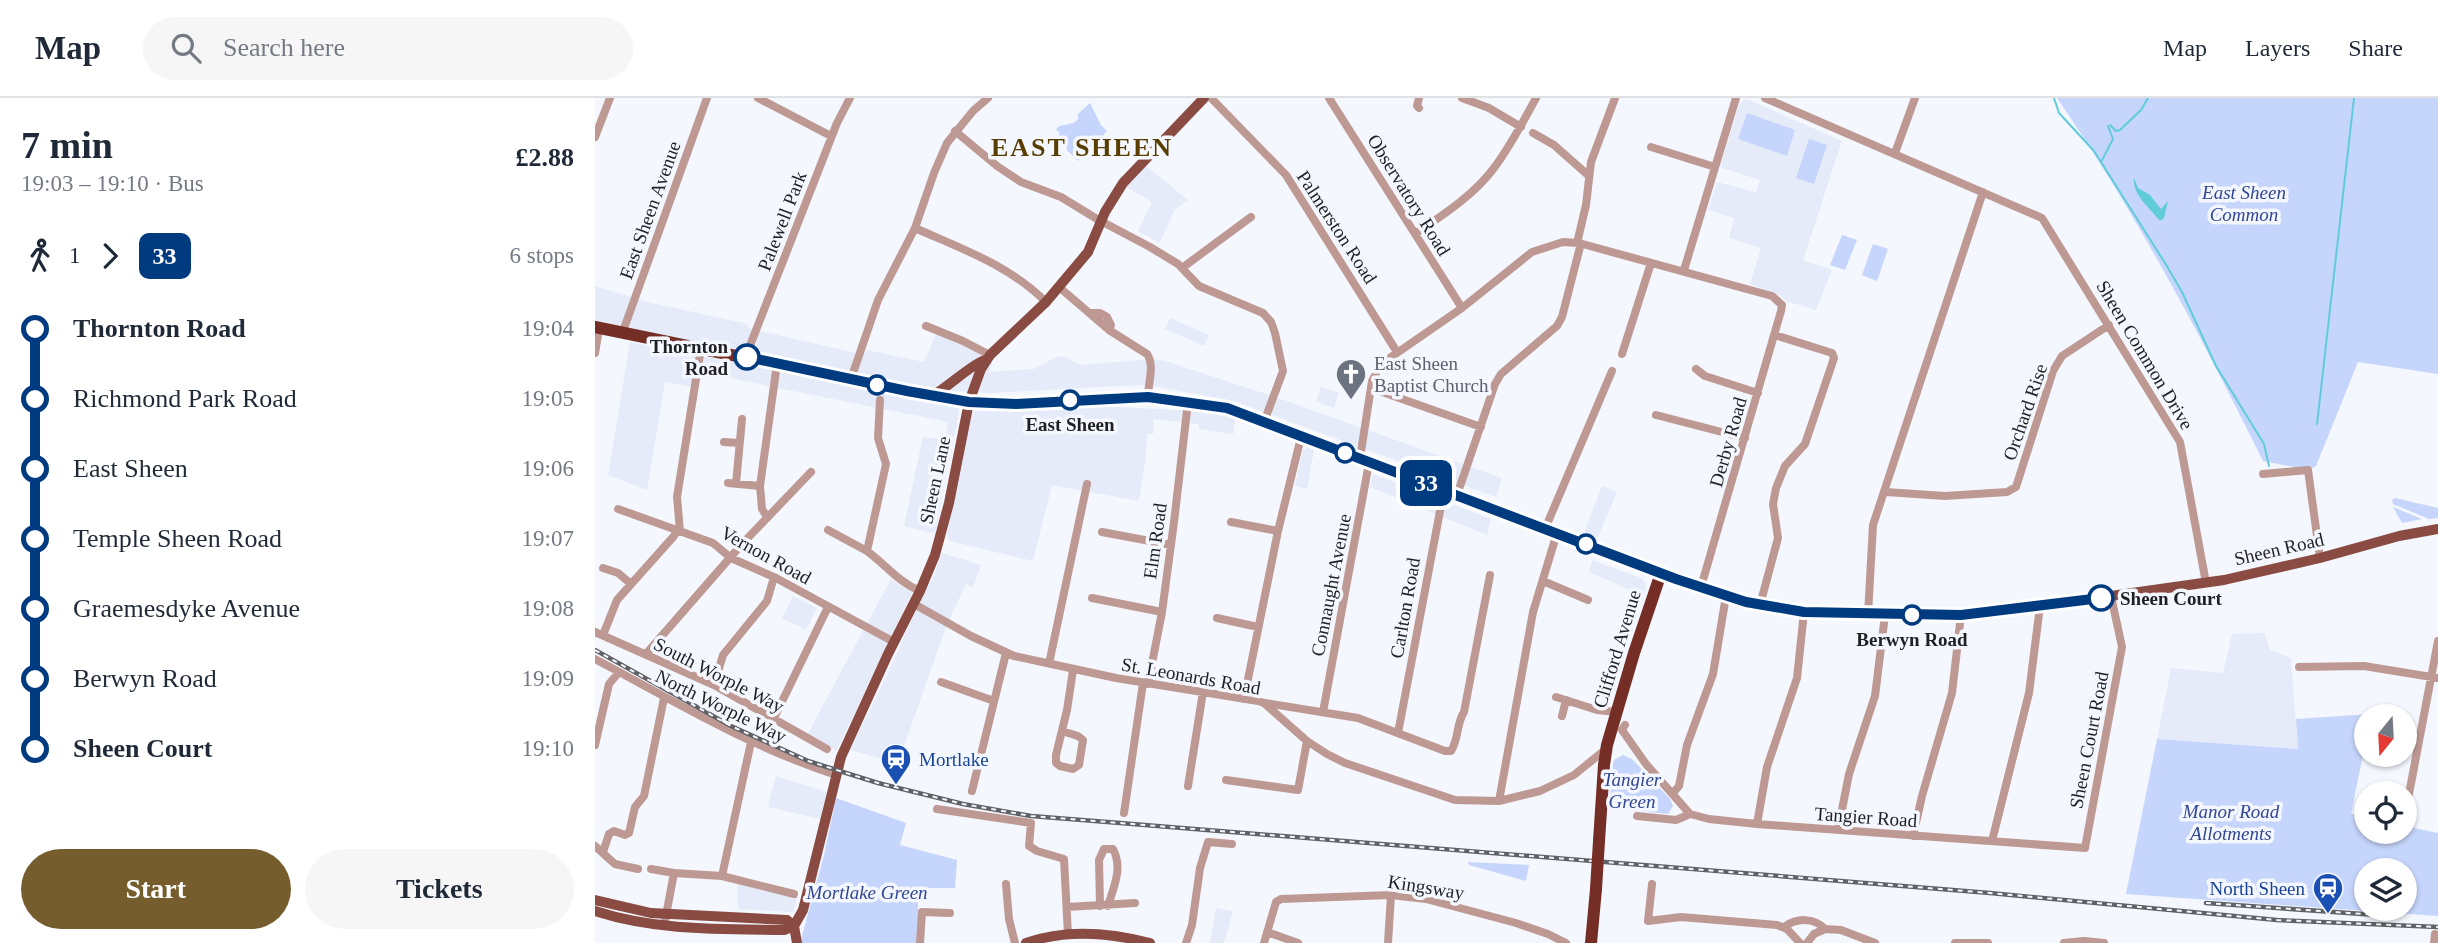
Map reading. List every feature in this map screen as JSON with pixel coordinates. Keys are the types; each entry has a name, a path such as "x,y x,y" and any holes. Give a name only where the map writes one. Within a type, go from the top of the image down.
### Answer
{"highway":[{"path":"597,328 969,402 1016,404 1148,397 1227,408 1661,573"},
{"name":"Clifford Avenue","path":"1604,775 1609,762 1616,712 1661,573"},
{"name":"Clifford Avenue","path":"1591,943 1606,749 1611,736"}],"main road":[{"name":"Sheen Lane","path":"794,926 803,909 841,757 920,591 942,531 969,402 988,358 1059,287 1088,252 1112,199 1123,183 1204,98"},
{"path":"932,396 958,380 979,361 988,358"},
{"name":"Sheen Road","path":"1661,573 1726,596 1804,612 1961,615 2206,583 2438,529"},
{"path":"595,900 665,914 787,920 794,926 797,943"},
{"path":"595,911 629,921 664,926 785,930 794,926"},
{"path":"1026,943 1068,935 1115,936 1150,943"}],"street":[{"path":"595,137 610,98"},
{"name":"East Sheen Avenue","path":"622,334 707,98"},
{"path":"758,98 831,136"},
{"name":"Palewell Park","path":"747,357 831,136 851,98"},
{"path":"851,379 878,300 915,228 940,157 955,131 988,98"},
{"name":"Palmerston Road","path":"1211,98 1286,176 1397,352"},
{"name":"Observatory Road","path":"1329,98 1462,308"},
{"path":"1462,98 1489,108 1521,127"},
{"path":"1415,234 1449,211 1494,169 1536,98"},
{"path":"1457,495 1495,384 1501,374 1557,326 1562,317 1580,247 1591,162 1615,98"},
{"path":"1481,427 1371,388 1377,370 1397,352 1462,308 1532,251 1563,242 1579,243 1684,271 1736,98"},
{"name":"Sheen Common Drive","path":"1765,98 2042,218 2180,442 2206,583"},
{"path":"1895,153 1915,98"},
{"path":"955,131 1021,182 1061,197 1128,234 1182,268 1199,286 1263,313 1271,322 1275,333 1283,371 1264,422"},
{"path":"1533,133 1553,145 1589,176"},
{"path":"1651,147 1715,167"},
{"path":"1868,614 1873,526 1983,192"},
{"path":"1182,268 1251,217"},
{"path":"915,228 998,264 1018,276 1046,302"},
{"path":"1622,354 1651,263"},
{"name":"Derby Road","path":"1684,271 1772,296 1782,305 1701,587"},
{"path":"1059,287 1109,330 1147,354 1151,359 1148,397"},
{"path":"926,326 963,341 988,358"},
{"name":"Orchard Rise","path":"1886,492 1945,496 2007,492 2016,487 2053,371 2062,356 2109,326"},
{"path":"595,354 597,328"},
{"path":"1760,605 1778,538 1773,504 1776,488 1785,466 1805,444 1834,358 1832,353 1775,335"},
{"path":"599,633 630,583 678,531 677,497 701,348"},
{"path":"767,517 762,509 760,486 777,363"},
{"path":"1696,369 1705,376 1758,393"},
{"path":"1499,801 1533,612 1543,581 1551,531 1612,371"},
{"name":"Connaught Avenue","path":"1323,712 1365,461 1371,388"},
{"path":"867,551 886,464 878,438 880,400"},
{"name":"Elm Road","path":"1124,813 1146,683 1162,612 1188,402"},
{"path":"1656,415 1745,438"},
{"path":"742,419 732,483 760,486"},
{"path":"1244,699 1278,531 1301,437"},
{"path":"725,442 739,443"},
{"path":"2263,474 2308,470 2321,558"},
{"path":"646,654 767,517 811,472"},
{"path":"1050,659 1087,484"},
{"name":"Carlton Road","path":"1398,733 1444,490"},
{"name":"Vernon Road","path":"618,509 713,543 731,558 774,576 894,642"},
{"path":"1231,522 1278,531"},
{"path":"828,530 867,551 895,576 920,591"},
{"path":"1102,532 1171,545"},
{"path":"603,568 618,573 630,583"},
{"path":"1264,703 1359,718 1451,751 1459,718 1464,712 1490,575"},
{"path":"714,685 723,655 767,601 774,576"},
{"path":"1543,581 1588,600"},
{"path":"1673,793 1679,786 1687,745 1713,674 1726,596"},
{"name":"Sheen Court Road","path":"2041,845 2085,848 2122,648 2111,596"},
{"path":"1092,598 1162,612"},
{"name":"St. Leonards Road","path":"914,604 1006,653 1073,670 1264,703 1307,741 1346,763 1455,800 1499,801 1540,791 1574,775 1606,749"},
{"path":"1992,841 2029,693 2040,606"},
{"path":"772,720 828,607"},
{"path":"1757,824 1767,767 1797,678 1804,612"},
{"path":"1838,831 1849,774 1875,696 1885,615"},
{"path":"1913,836 1952,693 1961,615"},
{"path":"1217,618 1258,627"},
{"name":"South Worple Way","path":"599,633 714,685 827,749"},
{"path":"2412,781 2435,678 2438,641"},
{"path":"972,792 1006,653"},
{"name":"North Worple Way","path":"595,659 751,742 836,775"},
{"path":"2299,667 2364,666 2435,678"},
{"path":"1062,731 1083,740 1079,765 1073,769 1059,766 1056,763 1056,755 1073,670"},
{"path":"595,745 609,684 619,672"},
{"path":"941,682 995,701"},
{"path":"1188,786 1203,692"},
{"path":"1556,697 1590,708 1616,712"},
{"path":"603,852 609,834 614,831 625,835 629,833 635,807 644,796 664,698"},
{"path":"1562,716 1566,700"},
{"path":"1625,725 1622,730 1636,751 1690,814"},
{"path":"1226,780 1298,790 1307,741"},
{"path":"722,876 751,742"},
{"path":"937,809 1031,823 1028,841 1032,849 1064,859 1068,935"},
{"name":"Tangier Road","path":"1637,816 1676,820 1690,814 1709,819 1757,824 2041,845"},
{"path":"1186,943 1192,926 1200,868 1208,842 1232,844"},
{"path":"595,846 615,864 638,869"},
{"path":"1104,849 1113,849 1119,860 1117,874 1104,906 1099,860 1104,849"},
{"path":"651,869 722,876 794,894"},
{"path":"664,926 674,873"},
{"path":"1006,884 1009,919 1015,943"},
{"path":"1652,884 1649,921 1681,917 1784,927 1800,920 1821,924 1825,929"},
{"path":"1388,943 1391,895"},
{"name":"Kingsway","path":"1264,943 1276,902 1281,900 1391,895 1471,910 1537,930 1566,943"},
{"path":"1067,907 1135,903"},
{"path":"920,943 922,912 950,913"},
{"path":"1784,927 1800,943"},
{"path":"1807,943 1814,934 1825,929 1841,930 1875,943"},
{"path":"1267,933 1298,943"},
{"path":"1955,943 1988,943"},
{"path":"2064,943 2104,943"}],"shaded area":[{"path":"1747,99 1842,141 1803,260 1832,270 1816,310 1786,301 1781,296 1750,284 1761,248 1729,238 1734,218 1708,210 1717,182 1756,192 1760,180 1720,167 1740,102"},
{"path":"1145,165 1188,200 1174,211 1160,243 1138,231 1152,202 1126,187"},
{"path":"2134,178 2138,188 2150,195 2161,209 2168,201 2164,218 2160,221 2139,196"},
{"path":"595,286 643,301 748,324 747,328 865,355 867,350 924,362 936,334 978,352 992,363 989,372 1034,369 1058,356 1080,365 1151,359 1165,361 1278,398 1502,478 1496,497 1234,401 1153,386 990,393 935,390 761,353 639,332 595,321"},
{"path":"1170,318 1209,335 1204,346 1165,329"},
{"path":"630,342 960,407 935,534 904,526 923,437 945,440 948,422 694,371 691,387 665,382 647,490 608,475"},
{"path":"1321,387 1339,393 1334,408 1316,402"},
{"path":"1095,406 1201,411 1236,417 1233,434 1199,429 1199,424 1154,419 1153,434 1147,434 1139,501 1052,485 1033,561 950,541 947,534 971,414 975,411"},
{"path":"1303,450 1314,450 1307,489 1295,486"},
{"path":"1373,474 1491,519 1487,535 1370,487"},
{"path":"1602,486 1617,492 1598,537 1584,532"},
{"path":"942,553 981,565 973,588 966,584 946,627 898,763 850,750 928,583 932,581"},
{"path":"1592,560 1641,578 1646,584 1644,596 1589,572"},
{"path":"891,579 912,593 837,750 807,735"},
{"path":"793,596 817,608 806,630 782,618"},
{"path":"2264,633 2270,650 2291,658 2298,749 2157,739 2171,668 2223,673 2232,634"},
{"path":"776,776 827,792 820,819 768,807"},
{"path":"737,882 798,897 793,912 738,909"},
{"path":"1216,908 1233,911 1224,943 1210,943"}],"green space":[{"name":"East Sheen Common","path":"2057,98 2438,98 2438,374 2358,362 2316,466 2308,470 2263,461 2141,230"},
{"path":"1090,103 1107,131 1078,161 1067,150 1066,144 1055,139 1060,133 1056,130 1059,126 1074,123 1078,114"},
{"path":"1747,113 1795,130 1787,156 1738,139"},
{"path":"1809,139 1827,145 1814,184 1796,178"},
{"path":"1842,235 1857,240 1845,270 1830,265"},
{"path":"1873,244 1888,249 1877,281 1862,275"},
{"path":"2395,498 2438,508 2438,518 2429,519 2393,504 2392,500"},
{"path":"2393,507 2422,519 2402,523"},
{"name":"Manor Road Allotments","path":"2354,715 2354,767 2361,767 2358,781 2354,781 2351,814 2354,815 2354,844 2417,844 2417,829 2438,833 2438,916 2417,915 2417,858 2354,858 2354,910 2126,894 2157,739 2298,749 2296,719"},
{"name":"Tangier Green","path":"1623,755 1632,759 1670,799 1673,806 1668,814 1609,808 1614,760"},
{"name":"Mortlake Green","path":"836,798 906,823 900,845 957,860 955,888 918,888 918,943 800,943"},
{"path":"1468,862 1529,865 1526,881 1469,865"}],"waterway":[{"path":"2054,98 2059,113 2094,151 2182,292 2216,366 2264,444 2269,466"},
{"path":"2110,125 2116,131 2120,130 2141,110 2148,98"},
{"path":"2317,424 2354,98"},
{"path":"2101,162 2113,139 2108,126"}],"railway":[{"path":"595,650 731,726 808,761 878,783 963,804 1031,816 1990,893 2277,920 2438,927"},
{"path":"2206,903 2354,913"}],"bus line":[{"name":"33","path":"747,357 969,402 1016,404 1148,397 1227,408 1676,579 1746,602 1781,610 1940,616 2101,598"}],"place":[{"name":"Thornton Road","path":"747,357"},
{"name":"East Sheen","path":"1070,400"},
{"name":"East Sheen Baptist Church","path":"1351,401"},
{"name":"Sheen Court","path":"2101,598"},
{"name":"Berwyn Road","path":"1912,615"},
{"name":"Mortlake","path":"896,786"},
{"name":"North Sheen","path":"2328,915"}],"district":[{"name":"EAST SHEEN","path":"1082,147"}]}
